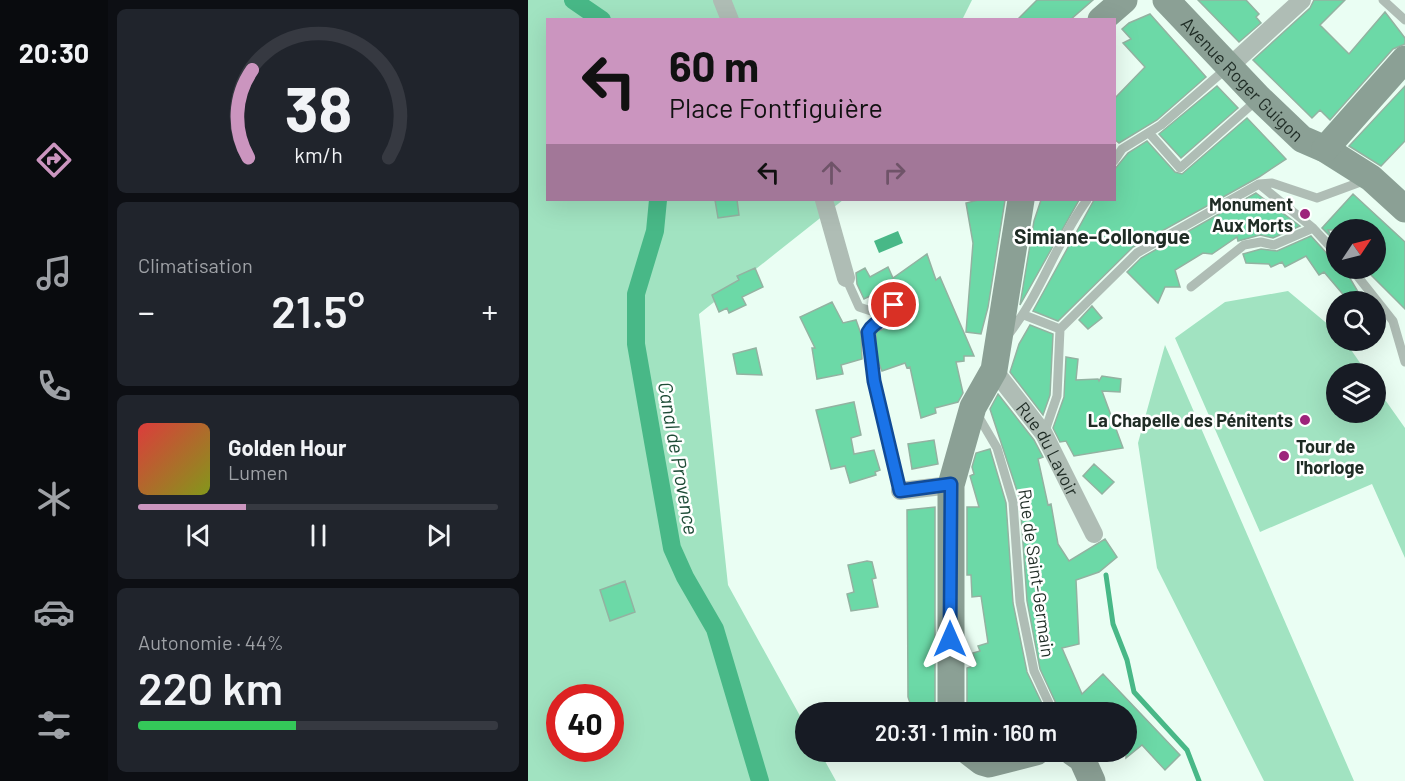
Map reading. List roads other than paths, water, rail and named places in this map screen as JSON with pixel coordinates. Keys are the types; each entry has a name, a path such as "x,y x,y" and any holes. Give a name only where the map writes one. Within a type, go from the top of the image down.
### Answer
{"street":[{"path":"722,0 729,18"},
{"path":"1103,18 1124,0"},
{"name":"Avenue Roger Guigon","path":"1166,0 1259,98 1302,139 1325,149 1371,178 1405,208"},
{"path":"1230,66 1302,0"},
{"path":"1325,149 1405,59"},
{"path":"824,201 846,278"},
{"path":"951,702 951,484 973,407 995,359 1021,201"},
{"name":"Rue du Lavoir","path":"995,359 1044,434 1094,534"},
{"path":"900,491 951,484"},
{"path":"1083,762 1092,781"}],"lane":[{"path":"1383,0 1405,21"},
{"path":"1116,158 1122,149 1150,134 1230,66"},
{"path":"1150,134 1180,168 1259,98"},
{"path":"1044,434 1057,396 1060,329 1137,253 1259,184 1272,183 1317,198 1371,178"},
{"path":"1259,184 1314,228 1326,242"},
{"path":"995,359 1024,315 1071,221 1086,201"},
{"path":"1191,287 1244,245 1261,242 1274,245 1314,228"},
{"path":"846,278 859,308 871,311 891,303 896,310 872,326 868,332 874,381 900,491"},
{"path":"1360,279 1393,321 1405,362"},
{"path":"1024,315 1060,329"},
{"name":"Rue de Saint-Germain","path":"973,407 997,448 1012,502 1020,602 1034,671 1048,702"}],"waterway":[{"name":"Canal de Provence","path":"573,0 599,18"},
{"name":"Canal de Provence","path":"658,201 655,231 636,294 636,344 654,447 672,548 685,577 715,629 760,781"},
{"path":"1106,575 1113,624 1127,660 1134,692 1187,750 1199,781"}],"place":[{"name":"Monument Aux Morts","path":"1305,214"},
{"name":"La Chapelle des Pénitents","path":"1305,420"},
{"name":"Tour de l'horloge","path":"1284,456"}],"district":[{"name":"Simiane-Collongue","path":"1102,235"}]}
